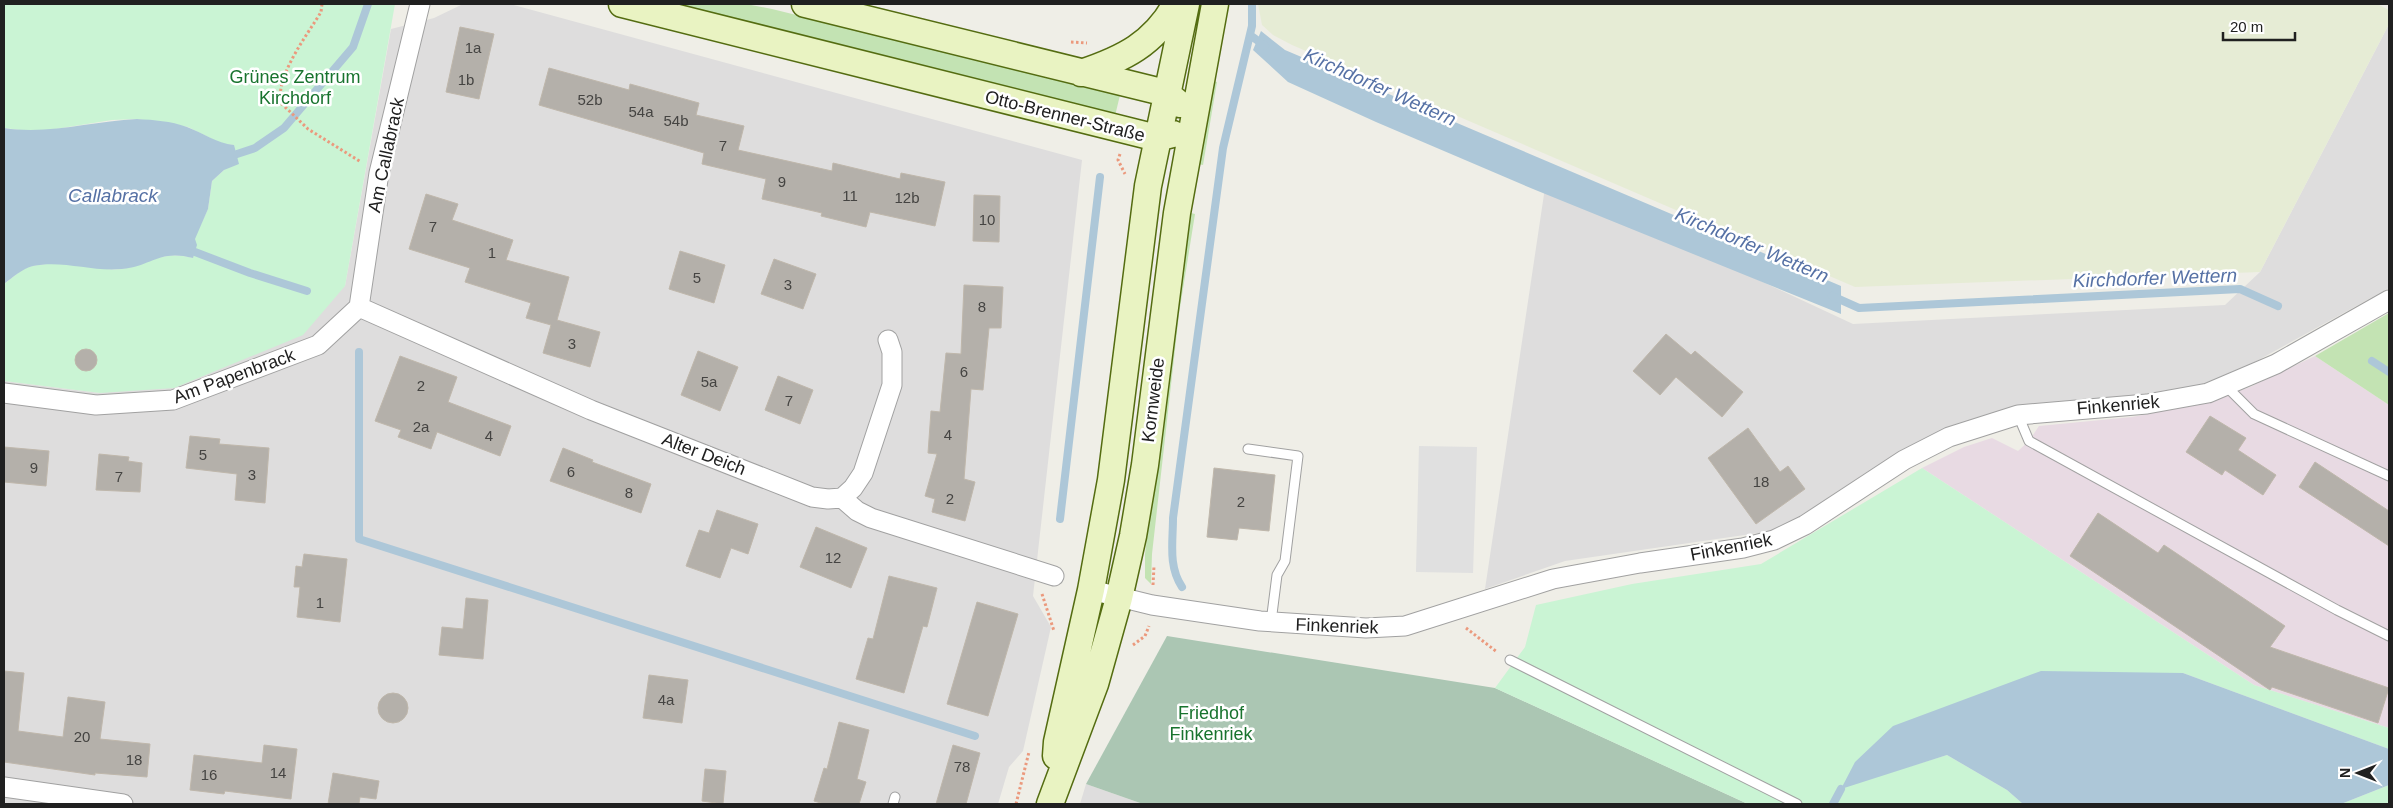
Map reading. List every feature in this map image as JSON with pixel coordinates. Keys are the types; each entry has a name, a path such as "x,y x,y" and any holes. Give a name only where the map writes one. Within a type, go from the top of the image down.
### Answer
{"main road":[{"name":"Otto-Brenner-Straße","path":"622,4 1156,138 1175,133 1193,122"},
{"path":"805,4 1166,93 1182,107 1193,122"},
{"path":"1081,73 1119,60 1140,47 1158,29 1176,4"},
{"name":"Kornweide","path":"1052,796 1057,742 1091,590 1120,424 1142,232 1156,138 1186,4"},
{"name":"Kornweide","path":"1052,796 1092,692 1119,598 1140,497 1177,213 1215,4"}],"street":[{"name":"Am Callabrack","path":"360,307 379,173 420,4"},
{"name":"Finkenriek","path":"1091,590 1152,606 1271,622 1338,627 1388,628 1423,621 1561,578 1743,548 1774,540 1805,525 1884,472 1949,437 2018,415 2172,400 2208,393 2312,346 2389,300"},
{"name":"Am Papenbrack","path":"4,393 96,404 173,400 318,345 360,307"},
{"name":"Alter Deich","path":"360,307 591,410 812,496 828,499 842,498"},
{"path":"888,340 892,352 892,385 862,473 853,488 842,498 857,511 871,518 1054,576"},
{"path":"4,787 123,804"}],"lane":[{"path":"2226,386 2254,414 2389,476"},
{"path":"2018,415 2029,441 2328,605 2389,636"},
{"path":"1248,450 1298,456 1285,561 1277,575 1271,622"},
{"path":"1510,660 1797,804"}],"path":[{"path":"322,4 321,12 287,68 281,90 281,102 308,129 379,173"},
{"path":"1064,40 1095,42"},
{"path":"1121,150 1118,160 1129,183"},
{"path":"1033,570 1054,631"},
{"path":"1129,648 1145,636 1149,626 1152,606"},
{"path":"1448,613 1487,646 1510,660"}],"shaded area":[{"path":"463,4 510,4 1082,160 1033,596 1051,627 1023,751 1009,767 998,804 4,804 4,381 100,393 345,286 391,29 434,18"},
{"path":"2389,24 2389,288 2242,369 2202,385 2129,396 2030,405 1953,428 1867,472 1779,530 1565,561 1485,589 1546,181 1853,324 2225,305 2260,272"},
{"path":"2315,356 2389,405 2389,728 2254,685 1922,468 1964,447 1992,438 2018,451 2029,441 2039,426 2132,417 2206,403 2250,387"},
{"path":"1419,446 1477,447 1473,573 1416,572"},
{"path":"1086,784 1143,804 1080,804"}],"green space":[{"name":"Grünes Zentrum Kirchdorf","path":"4,4 395,4 345,286 303,335 174,388 100,393 4,381 4,284 26,268 37,265 76,264 104,269 122,269 164,257 182,256 193,258 194,239 208,209 212,181 224,170 234,145 222,144 188,127 137,119 112,120 37,132 4,128"},
{"path":"670,4 746,4 772,9 1120,95 1115,116"},
{"path":"1258,4 2377,4 2389,10 2389,24 2260,272 1855,287 1292,45 1273,35 1262,25"},
{"path":"1213,81 1217,82 1203,165 1198,164"},
{"path":"1191,213 1195,214 1179,314 1152,554 1151,584 1145,578 1145,554 1175,314"},
{"path":"2389,313 2389,405 2315,356"},
{"path":"1922,468 2254,685 2389,728 2389,749 2183,673 1908,767 1947,755 2007,790 2023,804 1748,804 1495,688 1525,647 1536,605 1632,584 1761,564"},
{"name":"Friedhof Finkenriek","path":"1167,636 1495,688 1748,804 1143,804 1086,784"},
{"path":"2389,785 2389,804 2341,804"}],"water":[{"path":"1261,31 1285,50 1841,286 1841,314 1533,189 1288,82 1253,50"},
{"name":"Callabrack","path":"137,119 181,125 215,140 234,145 239,164 224,170 212,181 208,209 195,239 197,245 193,258 181,256 164,257 122,269 100,269 55,264 33,266 21,271 4,284 4,128 21,130 54,129"},
{"path":"2041,671 2183,673 2389,749 2389,785 2341,804 2023,804 2007,790 1947,755 1841,789 1855,762 1893,726"}],"building":[{"path":"460,27 494,34 479,99 446,92"},
{"path":"549,68 629,90 630,84 699,103 696,115 744,126 738,150 832,171 833,163 900,179 901,173 945,182 935,226 870,212 866,227 821,216 822,213 762,199 766,179 702,164 704,153 539,105"},
{"path":"426,194 458,204 452,220 513,240 506,260 569,277 557,320 600,332 590,367 543,353 551,325 526,318 531,303 465,282 470,268 409,249"},
{"path":"974,195 1000,196 999,242 973,241"},
{"path":"680,251 725,265 714,303 669,289"},
{"path":"774,259 816,274 803,309 761,294"},
{"path":"964,285 1003,287 1001,328 989,328 983,390 971,389 964,479 975,482 965,521 932,512 935,499 925,496 937,454 928,453 931,411 940,412 946,353 961,354"},
{"path":"1666,334 1691,355 1695,351 1743,392 1722,417 1676,377 1660,395 1633,371"},
{"path":"86,349 94,352 97,360 94,368 86,371 78,368 75,360 78,352"},
{"path":"698,351 738,367 720,411 681,395"},
{"path":"400,356 457,377 448,402 511,426 500,456 437,432 431,449 398,437 401,430 375,421"},
{"path":"778,376 813,390 800,424 765,410"},
{"path":"2210,416 2246,438 2238,450 2276,475 2263,495 2225,470 2222,475 2186,452"},
{"path":"1748,428 1780,472 1788,466 1805,489 1756,524 1708,458"},
{"path":"190,436 220,439 219,444 269,448 265,503 235,500 237,474 186,468"},
{"path":"4,447 49,451 46,486 4,482"},
{"path":"563,448 593,460 592,462 651,484 641,513 550,481"},
{"path":"99,454 129,457 128,461 142,463 140,492 96,490"},
{"path":"2315,462 2389,511 2389,546 2299,487"},
{"path":"1214,468 1275,475 1269,531 1239,528 1237,540 1207,537"},
{"path":"717,510 758,524 748,554 731,548 720,578 686,566 699,530 709,533"},
{"path":"2098,513 2158,553 2164,545 2285,626 2270,647 2389,688 2378,723 2272,687 2270,690 2070,556"},
{"path":"816,527 867,548 851,588 800,567"},
{"path":"304,554 347,559 340,622 297,617 300,587 294,587 296,566 302,567"},
{"path":"889,576 937,588 927,627 923,626 904,693 856,679 868,638 873,639"},
{"path":"466,598 488,600 483,659 439,655 442,627 463,629"},
{"path":"977,602 1018,614 988,716 947,704"},
{"path":"4,671 24,673 18,731 63,737 68,697 105,702 100,739 150,744 147,777 95,773 95,775 4,762"},
{"path":"649,675 688,680 682,723 643,718"},
{"path":"393,693 399,694 407,702 407,714 399,722 393,723 387,722 379,714 378,708 379,702 387,694"},
{"path":"839,722 869,730 857,779 866,782 859,804 824,804 814,801 824,768 827,769"},
{"path":"264,745 297,749 291,799 225,791 224,794 190,790 194,755 262,763"},
{"path":"953,745 980,753 966,804 936,804"},
{"path":"705,769 726,771 723,804 702,801"},
{"path":"333,773 379,781 376,799 360,797 359,804 328,804"}],"waterway":[{"path":"237,154 255,148 284,128 353,47 368,4"},
{"path":"1182,587 1173,562 1173,518 1223,148 1252,26 1252,4"},
{"name":"Kirchdorfer Wettern","path":"1250,35 1265,46"},
{"path":"1060,519 1100,177"},
{"path":"195,252 250,273 307,291"},
{"name":"Kirchdorfer Wettern","path":"1832,296 1859,308 2240,289 2278,306"},
{"path":"359,352 359,539 975,736"},
{"name":"Kirchdorfer Wettern","path":"2372,361 2389,372"},
{"path":"1833,804 1841,789"}]}
